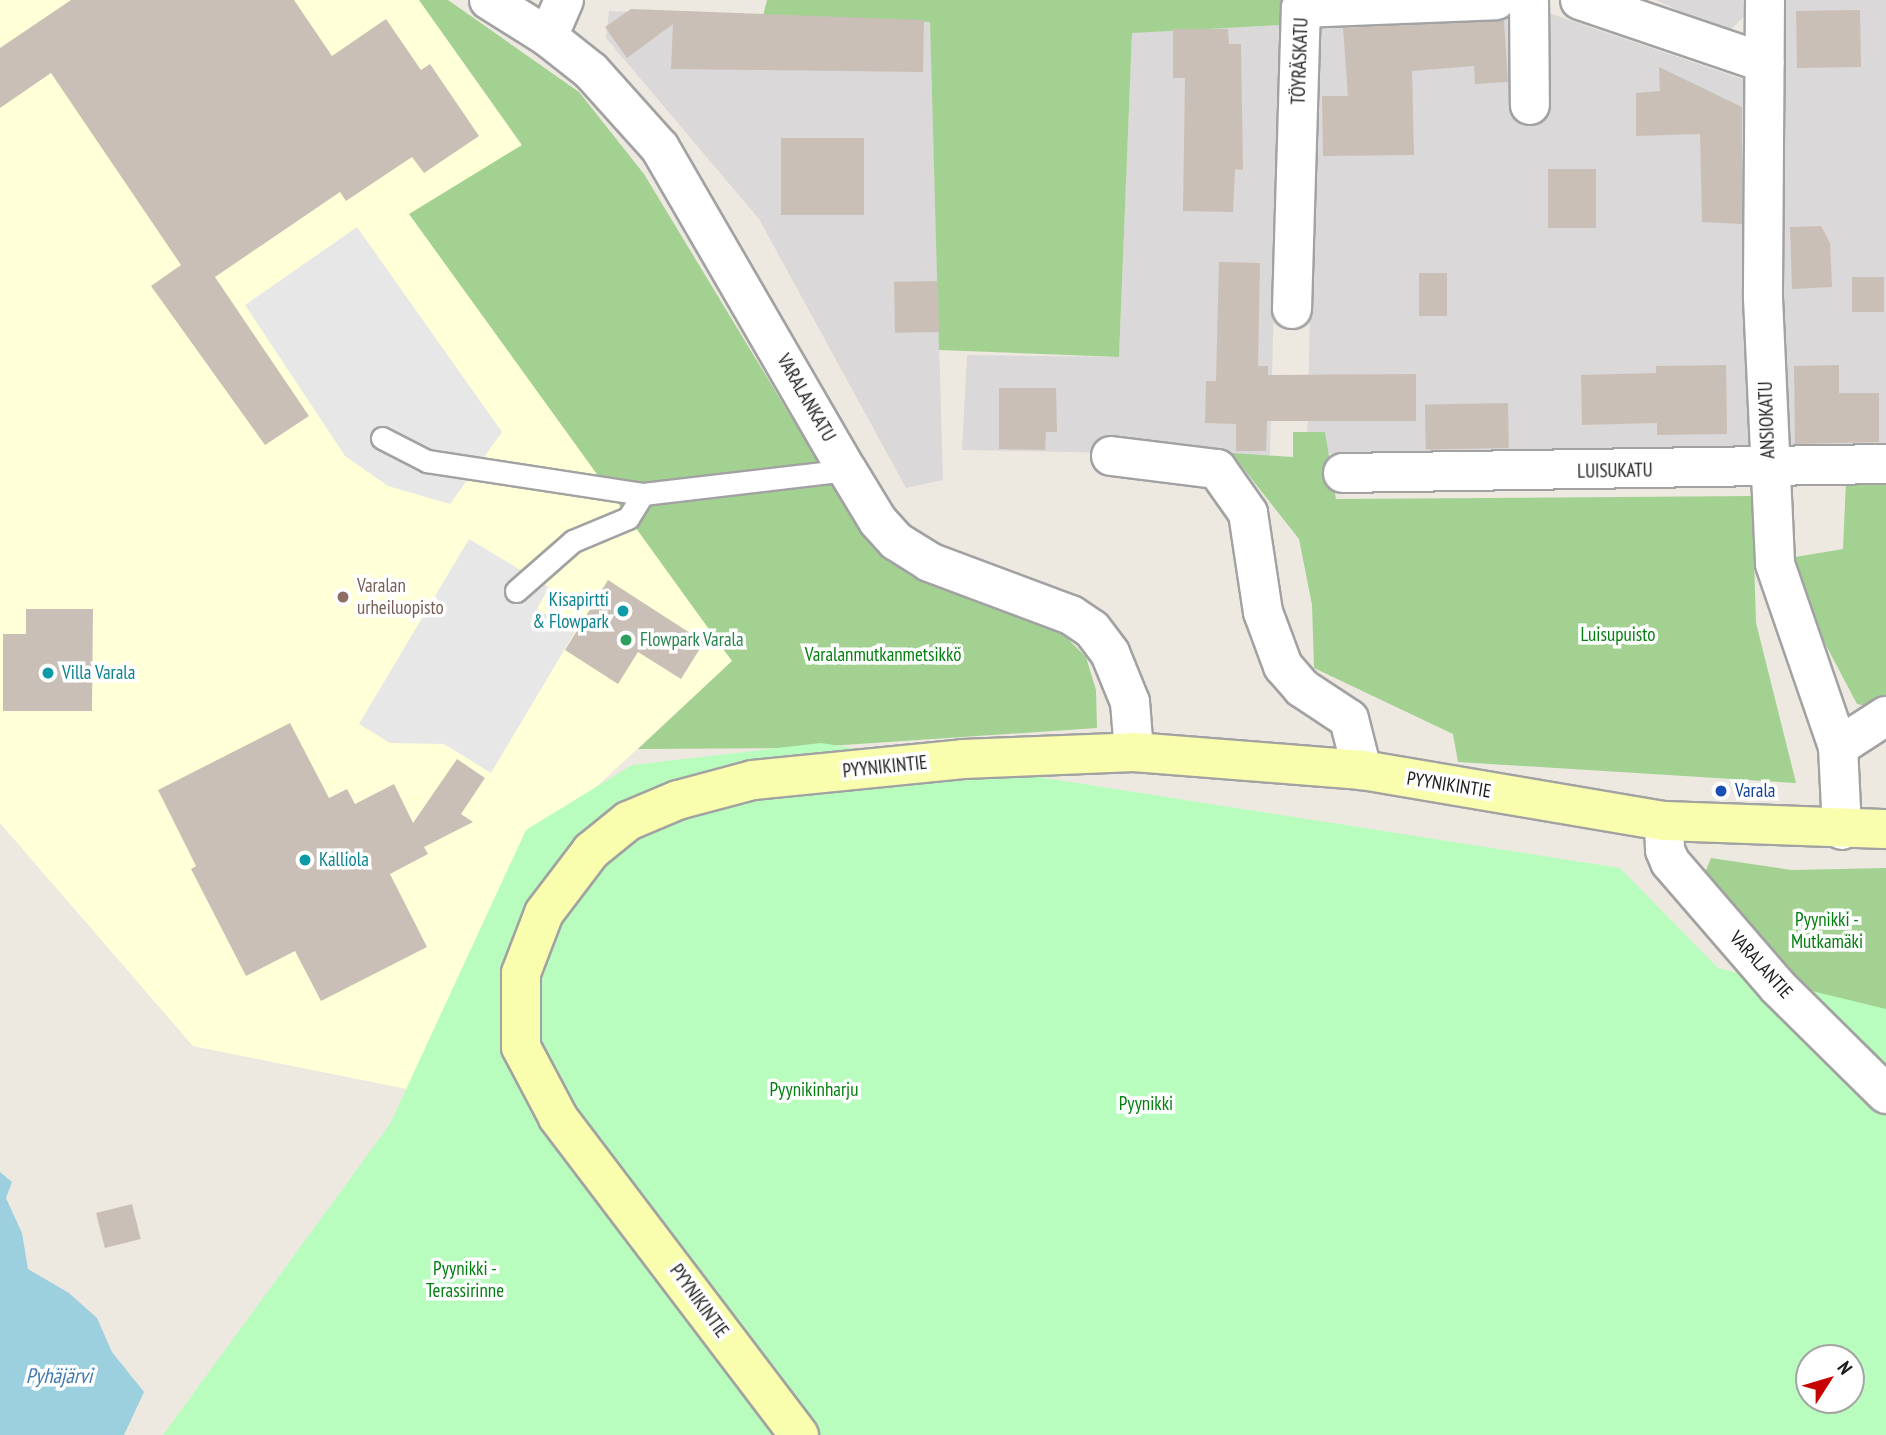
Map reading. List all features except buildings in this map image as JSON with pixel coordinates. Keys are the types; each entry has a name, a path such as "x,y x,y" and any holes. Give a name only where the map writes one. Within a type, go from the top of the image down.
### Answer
{"street":[{"name":"VARALANKATU","path":"489,0 548,37 591,71 660,148 847,470 878,521 897,541 929,562 1071,615 1092,629 1110,653 1130,702 1134,752"},
{"path":"548,37 564,0"},
{"name":"TÖYRÄSKATU","path":"1292,309 1301,8 1496,0"},
{"path":"1529,0 1530,105"},
{"path":"1580,0 1765,63"},
{"name":"ANSIOKATU","path":"1765,0 1763,298 1775,564 1838,747 1842,830"},
{"path":"1111,456 1217,469 1248,513 1263,612 1283,666 1301,688 1349,719 1362,771"},
{"name":"LUISUKATU","path":"1343,473 1769,469 1886,464"},
{"path":"1838,747 1886,716"},
{"name":"PYYNIKINTIE","path":"799,1435 558,1118 529,1069 518,1028 519,990 524,959 544,913 573,872 610,835 652,809 754,780 963,759 1134,752 1362,771 1664,821 1842,830 1886,829"},
{"name":"VARALANTIE","path":"1664,821 1665,850 1670,862 1778,986 1886,1094"}],"lane":[{"path":"383,438 427,461 643,494 847,470"},
{"path":"516,591 573,541 628,518 643,494"}],"shaded area":[{"name":"Varalan urheiluopisto","path":"0,0 419,0 522,146 410,215 732,661 526,852 407,1089 193,1046 0,823"},
{"path":"1656,0 1750,0 1750,11 1727,33"},
{"path":"1783,0 1886,0 1886,455 1783,455"},
{"path":"609,11 930,21 943,480 906,488 759,219 606,38"},
{"path":"1543,11 1748,81 1750,448 1307,454 1316,27"},
{"path":"1281,25 1270,456 962,450 967,355 1119,357 1132,32"},
{"path":"357,227 502,432 450,504 388,486 345,456 245,305"},
{"path":"469,539 549,587 537,609 575,632 491,773 444,744 390,743 359,724"}],"green space":[{"name":"Varalanmutkanmetsikkö","path":"419,0 448,0 579,92 644,174 846,508 882,554 932,584 1057,628 1086,657 1096,690 1097,728 799,748 638,749 732,661 409,214 522,145"},
{"path":"767,0 1285,0 1281,25 1132,33 1119,357 939,350 930,22 763,16"},
{"name":"Luisupuisto","path":"1293,432 1325,432 1336,499 1752,496 1756,623 1796,783 1458,762 1453,734 1314,668 1312,605 1299,539 1231,453 1293,457"},
{"path":"1846,481 1886,481 1886,701 1878,708 1857,704 1811,617 1795,557 1843,549"},
{"name":"Pyynikinharju","path":"821,743 1620,868 1718,968 1886,1009 1886,1435 163,1435 390,1124 526,830 632,765"},
{"name":"Pyynikki - Mutkamäki","path":"1711,858 1792,870 1886,868 1886,1075 1810,1000 1704,875"}],"water":[{"name":"Pyhäjärvi","path":"0,1172 12,1182 6,1198 22,1233 28,1269 69,1293 97,1318 112,1352 144,1392 124,1435 0,1435"}],"place":[{"name":"Varalan urheiluopisto","path":"343,597"},
{"name":"Kisapirtti & Flowpark","path":"623,611"},
{"name":"Flowpark Varala","path":"626,640"},
{"name":"Villa Varala","path":"48,673"},
{"name":"Varala","path":"1721,791"},
{"name":"Kalliola","path":"305,860"}],"park label":[{"name":"Pyynikki","path":"1146,1104"},
{"name":"Pyynikki - Terassirinne","path":"465,1280"}]}
